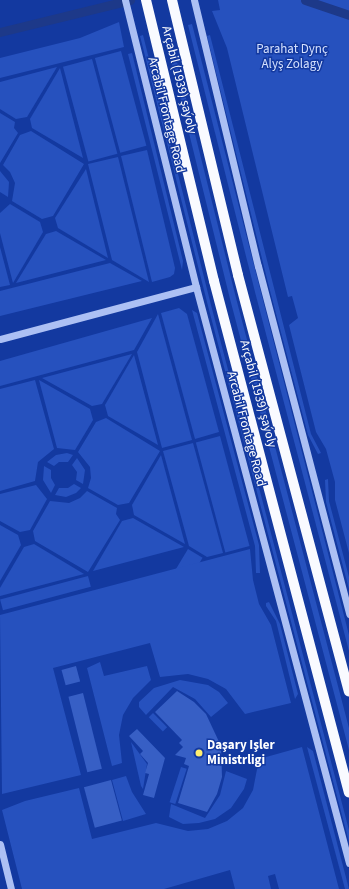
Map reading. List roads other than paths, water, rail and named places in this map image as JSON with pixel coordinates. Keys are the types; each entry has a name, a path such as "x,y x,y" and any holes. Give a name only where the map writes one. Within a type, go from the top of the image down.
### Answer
{"main road":[{"name":"Arçabil (1939) şaýoly","path":"146,0 214,281 349,793"},
{"name":"Arçabil (1939) şaýoly","path":"172,0 238,275 349,691"}],"street":[{"name":"Arcabil Frontage Road","path":"125,0 196,287 349,863"},
{"path":"194,0 258,266 349,614"},
{"path":"0,339 196,287"},
{"path":"0,844 11,889"}],"waterway":[{"path":"0,32 130,0"},
{"path":"305,0 349,15"}],"place":[{"name":"Daşary Işler Ministrligi","path":"199,753"}],"park label":[{"name":"Parahat Dynç Alyş Zolagy","path":"292,58"}]}
